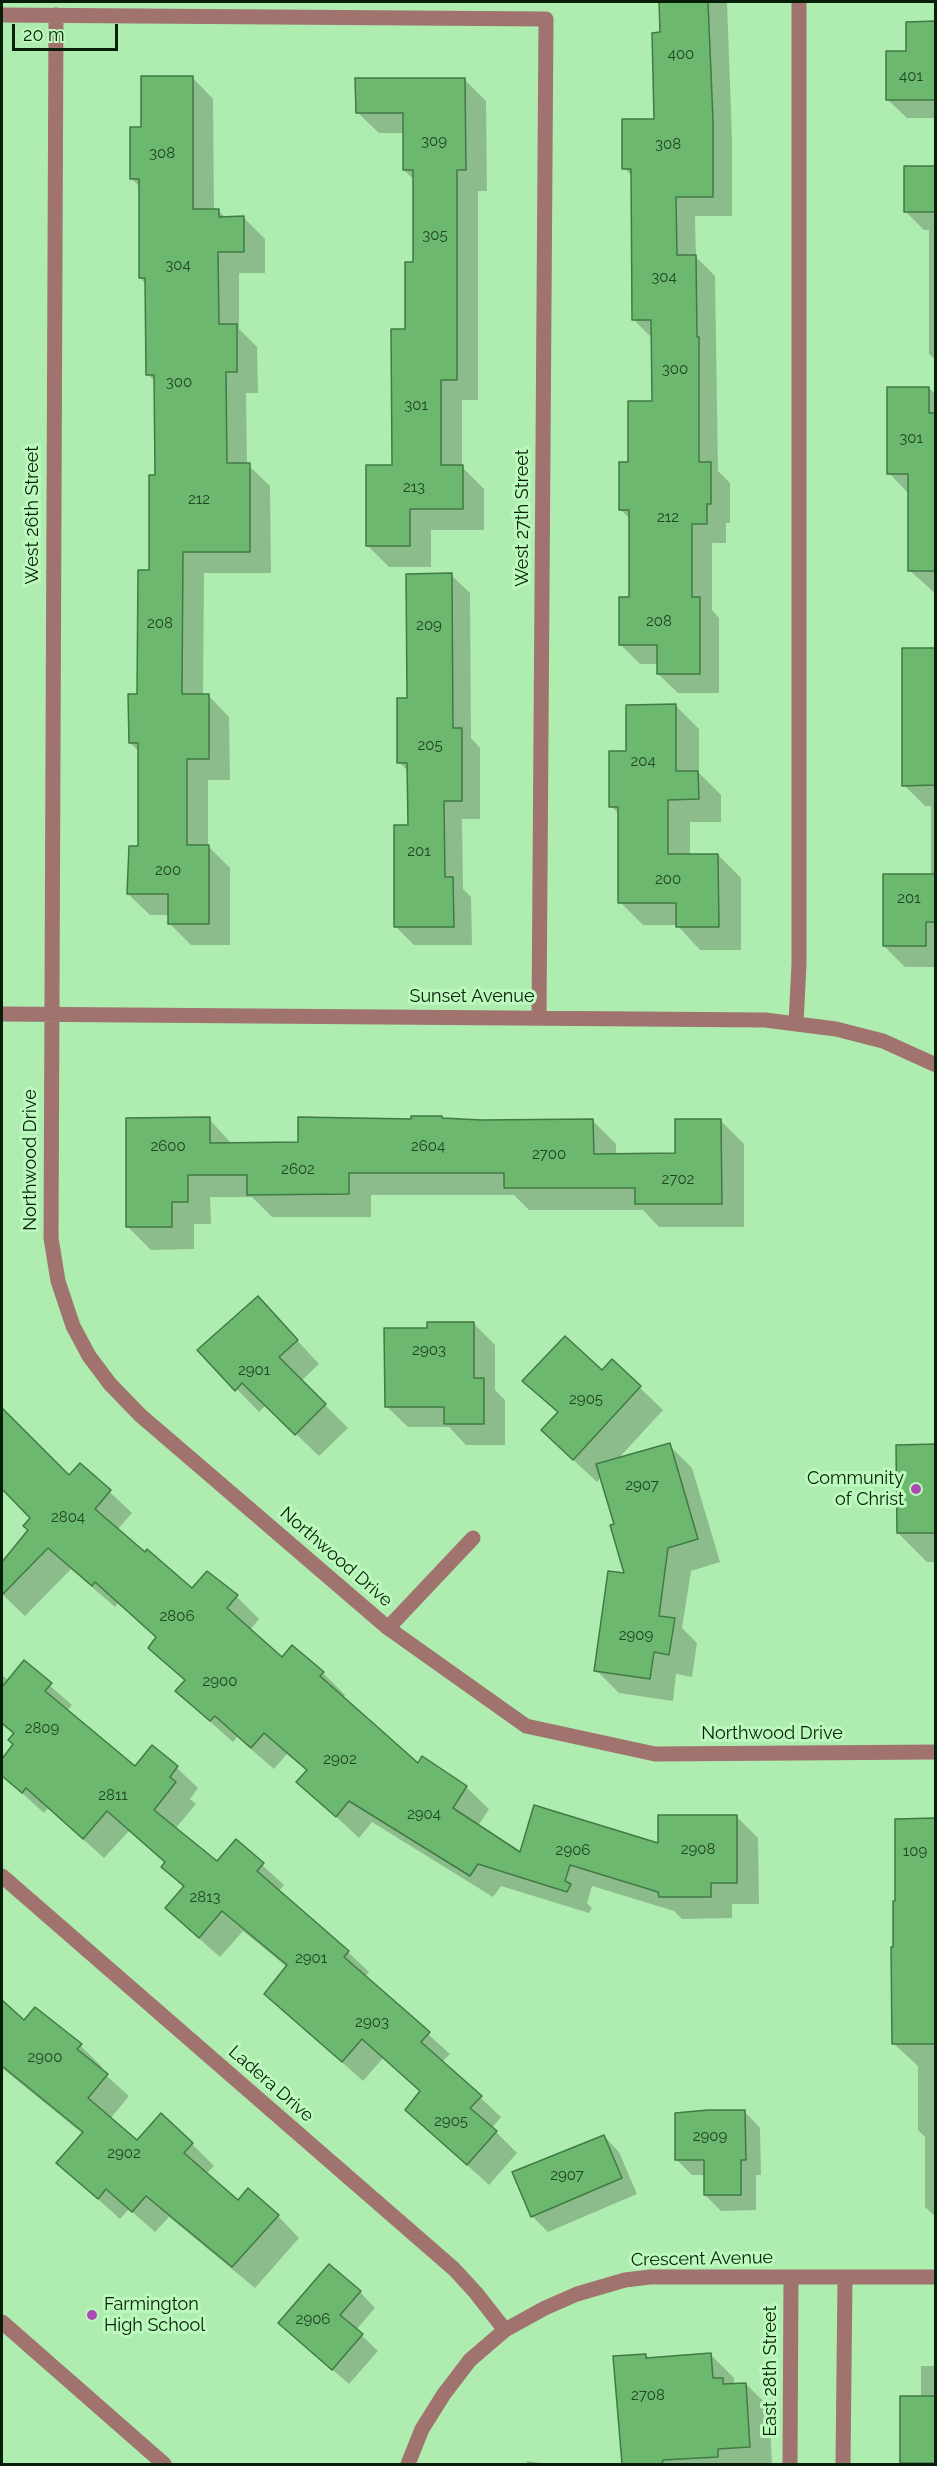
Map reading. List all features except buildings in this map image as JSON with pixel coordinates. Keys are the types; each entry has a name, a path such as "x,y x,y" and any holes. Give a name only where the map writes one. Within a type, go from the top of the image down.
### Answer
{"street":[{"path":"796,1023 799,964 799,2"},
{"path":"2,15 56,15"},
{"name":"West 27th Street","path":"56,15 546,19 539,1017"},
{"name":"West 26th Street","path":"50,1015 56,15"},
{"name":"Sunset Avenue","path":"2,1014 710,1018 796,1023 836,1029 883,1041 936,1065"},
{"name":"Northwood Drive","path":"50,1015 51,1238 58,1281 73,1326 89,1356 110,1384 140,1415 388,1628 526,1726 655,1754 936,1752"},
{"path":"388,1628 473,1538"},
{"name":"Ladera Drive","path":"2,1876 454,2269 505,2330"},
{"name":"Crescent Avenue","path":"408,2464 422,2429 444,2394 470,2360 505,2330 577,2294 625,2280 664,2277 936,2277"},
{"name":"East 28th Street","path":"790,2464 791,2277"},
{"path":"843,2464 845,2277"},
{"path":"2,2322 164,2464"}],"place":[{"name":"Community of Christ","path":"916,1489"},
{"name":"Farmington High School","path":"92,2315"}]}
